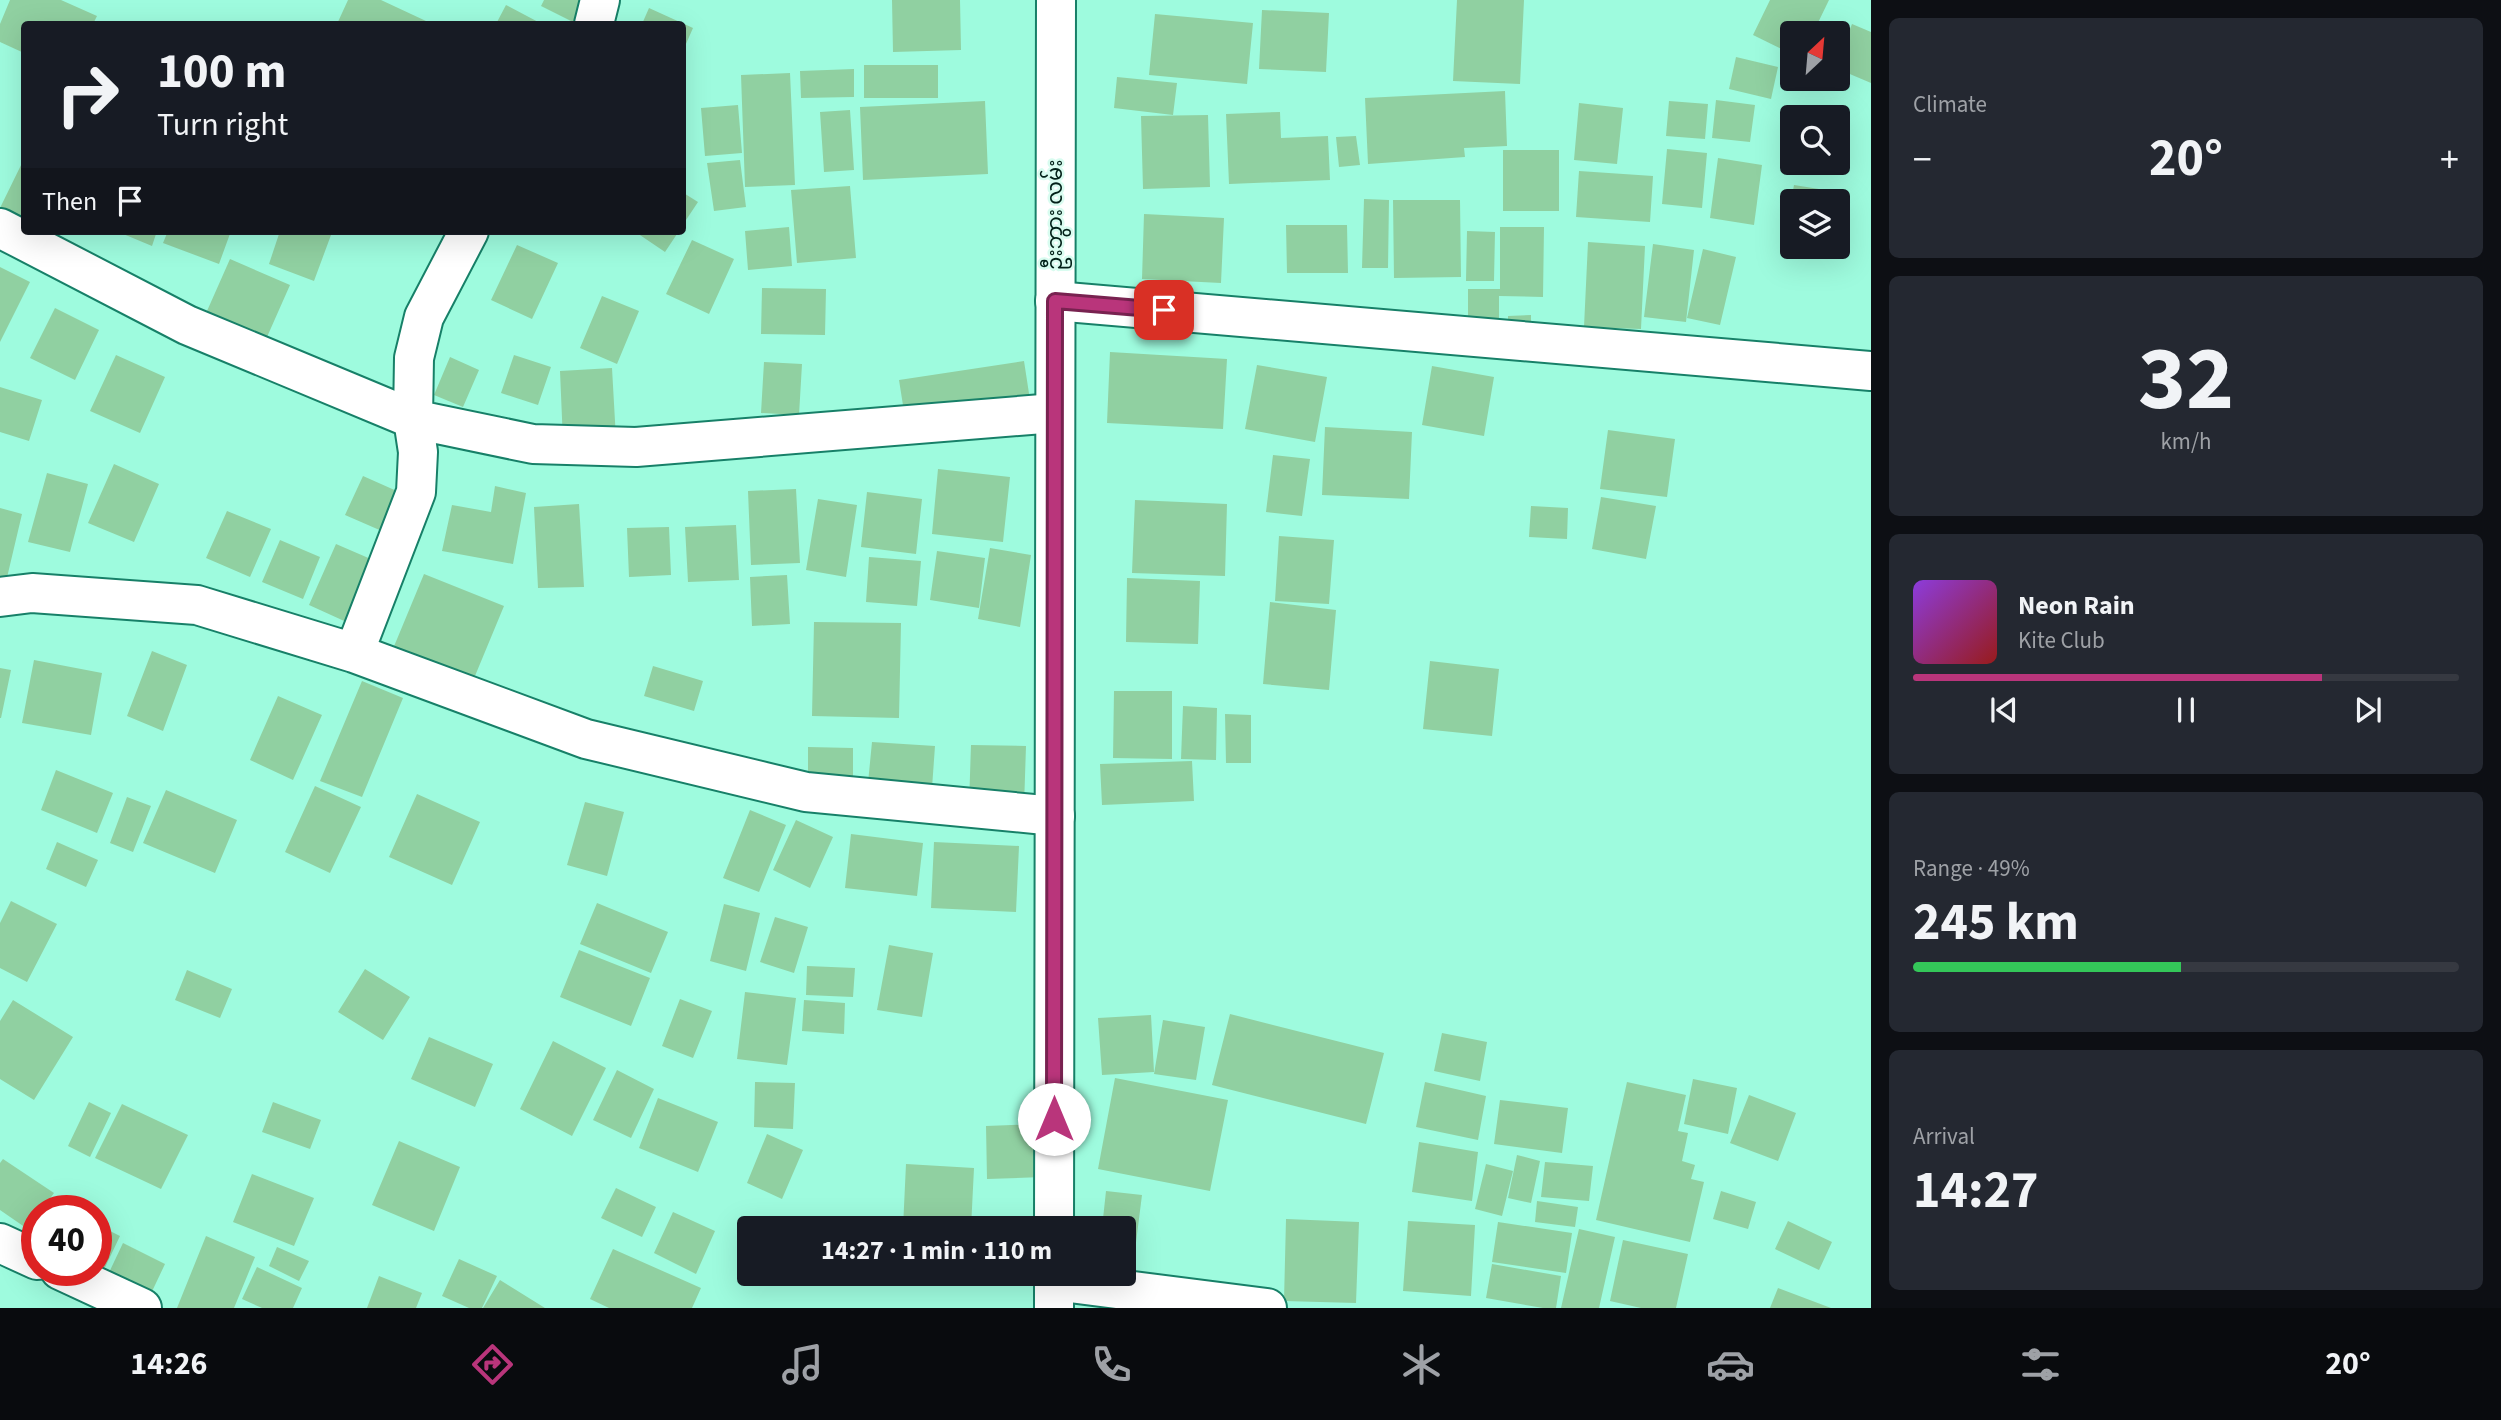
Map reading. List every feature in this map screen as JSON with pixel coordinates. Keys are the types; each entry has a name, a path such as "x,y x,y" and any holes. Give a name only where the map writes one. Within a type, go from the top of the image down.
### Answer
{"street":[{"path":"595,21 600,0"},
{"name":"ဦးဘွား လမ်း","path":"1054,1216 1056,0"},
{"path":"0,228 187,326 413,419 533,444 636,447 1055,413"},
{"path":"354,653 416,492 418,452 413,419 414,358 424,317 467,235"},
{"path":"1055,301 1871,371"},
{"path":"0,597 32,593 197,605 354,653 586,739 806,792 1055,816"},
{"path":"0,1243 21,1253"},
{"path":"95,1286 142,1308"},
{"path":"1054,1288 1268,1308"}],"building":[{"path":"10,0 61,0 97,16 94,21 21,21 21,52 0,42 0,24"},
{"path":"348,0 381,0 426,21 338,21"},
{"path":"544,0 584,0 574,21 541,6"},
{"path":"892,0 960,0 961,50 893,52"},
{"path":"1457,0 1524,0 1520,84 1453,81"},
{"path":"1770,0 1829,0 1819,21 1780,21 1780,48 1753,35"},
{"path":"506,5 536,21 498,21"},
{"path":"649,8 678,21 643,21"},
{"path":"1262,10 1329,13 1326,72 1259,69"},
{"path":"1155,14 1253,23 1247,84 1149,75"},
{"path":"1852,24 1871,32 1871,83 1850,74"},
{"path":"686,25 693,28 686,44"},
{"path":"1736,57 1778,67 1771,99 1729,89"},
{"path":"864,65 938,65 938,98 864,98"},
{"path":"854,69 854,97 801,98 800,71"},
{"path":"790,73 795,185 745,187 741,75"},
{"path":"1117,77 1177,83 1173,115 1114,108"},
{"path":"1505,91 1507,146 1464,148 1465,157 1368,164 1365,98"},
{"path":"1716,100 1755,105 1750,142 1712,138"},
{"path":"985,101 988,174 863,180 860,107"},
{"path":"1669,101 1708,104 1705,139 1666,136"},
{"path":"1579,103 1623,108 1617,164 1574,160"},
{"path":"738,105 742,153 705,156 701,108"},
{"path":"850,110 854,170 824,172 820,112"},
{"path":"1280,112 1281,138 1328,136 1330,180 1229,184 1226,114"},
{"path":"1208,115 1210,187 1143,189 1141,116"},
{"path":"1356,136 1360,165 1339,167 1336,137"},
{"path":"1667,149 1707,153 1702,208 1662,204"},
{"path":"1503,150 1559,150 1559,211 1503,211"},
{"path":"1718,158 1762,165 1754,225 1710,218"},
{"path":"740,160 746,207 714,211 707,163"},
{"path":"21,165 21,224 0,213"},
{"path":"1579,171 1653,176 1650,222 1576,217"},
{"path":"1794,185 1819,189 1793,189"},
{"path":"850,186 856,258 797,263 791,190"},
{"path":"686,194 698,202 686,220"},
{"path":"1364,199 1389,200 1388,268 1362,268"},
{"path":"1393,200 1460,200 1461,277 1394,278"},
{"path":"1144,214 1224,218 1221,283 1142,279"},
{"path":"1286,225 1347,225 1348,273 1287,273"},
{"path":"789,227 792,266 748,270 745,231"},
{"path":"1500,227 1544,227 1543,297 1499,296 1499,325 1468,325 1468,289 1500,289"},
{"path":"1467,231 1495,232 1494,281 1466,281"},
{"path":"126,235 156,235 152,246"},
{"path":"166,235 230,235 219,264 163,243"},
{"path":"279,235 331,235 314,281 269,264"},
{"path":"640,235 676,235 665,252"},
{"path":"692,240 734,259 709,314 666,294"},
{"path":"1588,242 1645,246 1641,329 1584,327"},
{"path":"1653,244 1694,250 1686,322 1644,317"},
{"path":"517,245 558,263 532,319 491,300"},
{"path":"1703,249 1736,257 1720,325 1687,318"},
{"path":"230,259 290,285 267,337 207,311"},
{"path":"0,267 30,282 0,342"},
{"path":"762,288 826,289 825,335 761,334"},
{"path":"602,296 639,311 617,364 580,348"},
{"path":"55,308 99,330 75,380 30,358"},
{"path":"1531,315 1531,335 1508,335 1508,316"},
{"path":"1110,352 1227,359 1223,429 1107,423"},
{"path":"116,355 165,377 140,433 90,411"},
{"path":"514,355 551,367 538,405 501,393"},
{"path":"450,357 479,370 463,407 434,395"},
{"path":"1024,361 1030,400 905,418 899,380"},
{"path":"764,362 802,364 799,415 761,413"},
{"path":"1257,365 1327,377 1315,442 1245,429"},
{"path":"1432,366 1494,377 1484,436 1422,425"},
{"path":"612,368 616,439 563,442 560,371"},
{"path":"0,387 42,400 29,441 0,432"},
{"path":"1325,427 1412,432 1409,499 1322,495"},
{"path":"1608,430 1675,439 1667,497 1600,489"},
{"path":"1273,455 1310,459 1302,516 1266,512"},
{"path":"114,464 159,484 134,542 88,523"},
{"path":"938,469 1010,477 1003,542 932,534"},
{"path":"47,473 88,484 70,552 28,542"},
{"path":"363,476 408,496 391,535 345,515"},
{"path":"495,486 526,493 513,564 442,551 452,505 491,512"},
{"path":"796,489 800,563 751,565 748,491"},
{"path":"867,492 922,499 916,554 861,547"},
{"path":"1601,497 1656,506 1646,559 1592,549"},
{"path":"818,499 857,505 846,577 806,570"},
{"path":"1135,500 1227,504 1225,576 1132,573"},
{"path":"579,504 584,587 538,588 534,507"},
{"path":"1531,506 1568,508 1567,539 1529,537"},
{"path":"0,508 22,514 5,586 0,585"},
{"path":"227,511 271,529 250,577 206,558"},
{"path":"736,525 739,580 688,582 685,527"},
{"path":"669,527 671,575 629,577 627,528"},
{"path":"1279,536 1334,540 1329,604 1275,601"},
{"path":"280,540 320,557 303,599 262,582"},
{"path":"336,544 380,563 353,625 309,605"},
{"path":"990,548 1031,555 1020,627 978,619"},
{"path":"937,551 985,558 979,608 930,600"},
{"path":"869,557 921,561 917,606 866,602"},
{"path":"424,574 504,606 470,688 390,656"},
{"path":"787,575 790,624 752,626 750,577"},
{"path":"1127,578 1200,581 1198,644 1126,642"},
{"path":"1270,602 1336,610 1329,690 1263,684"},
{"path":"814,622 901,623 899,718 812,716"},
{"path":"152,651 187,665 163,731 127,716"},
{"path":"34,660 102,673 91,735 22,723"},
{"path":"1430,661 1499,669 1492,736 1423,729"},
{"path":"653,666 703,681 694,711 644,696"},
{"path":"0,668 11,670 1,718 0,718"},
{"path":"362,681 403,698 362,797 320,781"},
{"path":"1114,691 1172,691 1172,759 1113,758"},
{"path":"278,696 322,715 293,780 250,760"},
{"path":"1183,706 1217,708 1216,760 1181,759"},
{"path":"1225,714 1251,715 1251,763 1226,763"},
{"path":"872,742 935,746 932,788 868,783"},
{"path":"971,745 1026,746 1024,807 969,805"},
{"path":"808,747 853,748 853,779 808,780"},
{"path":"1192,761 1194,801 1102,805 1100,764"},
{"path":"56,770 113,793 97,833 41,810"},
{"path":"315,786 361,807 330,873 285,852"},
{"path":"166,790 237,820 215,873 143,843"},
{"path":"417,794 480,822 452,885 389,857"},
{"path":"127,797 151,806 133,852 110,843"},
{"path":"585,802 624,812 607,876 567,865"},
{"path":"750,810 786,825 759,892 723,878"},
{"path":"796,820 833,837 810,888 773,870"},
{"path":"851,834 923,843 917,896 845,888"},
{"path":"57,842 98,860 86,887 46,869"},
{"path":"934,842 1019,846 1016,912 931,908"},
{"path":"11,901 57,924 27,982 0,968 0,923"},
{"path":"597,903 668,932 651,973 580,944"},
{"path":"724,904 760,913 746,971 710,961"},
{"path":"775,917 808,927 794,973 760,962"},
{"path":"889,945 933,953 922,1017 877,1010"},
{"path":"579,950 650,978 631,1026 560,997"},
{"path":"807,966 855,968 853,997 806,995"},
{"path":"365,969 410,997 383,1040 338,1012"},
{"path":"187,970 232,989 220,1018 175,1000"},
{"path":"745,992 796,998 787,1065 737,1059"},
{"path":"680,999 712,1011 693,1058 662,1046"},
{"path":"13,1000 73,1037 34,1100 0,1079 0,1021"},
{"path":"804,1000 845,1003 844,1034 802,1031"},
{"path":"1230,1014 1384,1053 1366,1124 1212,1085"},
{"path":"1151,1015 1154,1072 1102,1075 1098,1018"},
{"path":"1163,1020 1205,1027 1196,1080 1154,1074"},
{"path":"1442,1033 1487,1042 1480,1081 1434,1071"},
{"path":"429,1037 493,1064 475,1107 411,1079"},
{"path":"553,1041 606,1068 572,1136 520,1109"},
{"path":"617,1070 654,1089 631,1138 593,1120"},
{"path":"1115,1078 1228,1100 1210,1191 1098,1169"},
{"path":"1693,1079 1737,1088 1728,1134 1684,1124"},
{"path":"755,1082 795,1083 793,1129 754,1127"},
{"path":"1425,1082 1486,1096 1478,1140 1416,1127"},
{"path":"1627,1082 1686,1095 1678,1131 1688,1133 1682,1161 1695,1165 1691,1179 1704,1182 1690,1242 1596,1220"},
{"path":"1749,1095 1796,1113 1778,1161 1730,1143"},
{"path":"658,1098 718,1122 698,1172 639,1148"},
{"path":"1500,1100 1568,1108 1562,1153 1494,1144"},
{"path":"89,1102 111,1113 90,1157 68,1146"},
{"path":"273,1102 321,1120 310,1149 262,1132"},
{"path":"122,1104 188,1135 161,1189 95,1158"},
{"path":"1042,1124 1043,1177 987,1179 986,1126"},
{"path":"767,1134 803,1150 782,1199 747,1183"},
{"path":"399,1141 460,1167 434,1231 372,1205"},
{"path":"1419,1142 1478,1152 1472,1201 1412,1192"},
{"path":"1517,1155 1540,1161 1531,1203 1508,1198"},
{"path":"3,1159 54,1193 21,1195 21,1224 0,1210 0,1163"},
{"path":"1545,1162 1593,1166 1589,1201 1541,1197"},
{"path":"906,1164 974,1168 972,1216 904,1216"},
{"path":"1486,1164 1513,1171 1502,1216 1475,1209"},
{"path":"252,1174 314,1198 294,1246 233,1222"},
{"path":"616,1188 656,1207 642,1237 601,1218"},
{"path":"1106,1191 1142,1195 1136,1242 1136,1216 1103,1216"},
{"path":"1721,1191 1756,1202 1748,1229 1713,1219"},
{"path":"1537,1201 1578,1207 1575,1227 1535,1222"},
{"path":"673,1212 715,1231 696,1274 654,1253"},
{"path":"1286,1219 1359,1222 1356,1303 1284,1301"},
{"path":"1408,1221 1475,1225 1471,1296 1403,1291"},
{"path":"1788,1221 1832,1242 1819,1270 1775,1249"},
{"path":"1498,1222 1572,1233 1566,1273 1492,1262"},
{"path":"1579,1229 1615,1237 1599,1308 1561,1308"},
{"path":"112,1232 120,1236 112,1253"},
{"path":"206,1236 255,1257 234,1308 177,1308"},
{"path":"1623,1240 1688,1254 1676,1308 1641,1308 1610,1301"},
{"path":"123,1243 165,1264 147,1302 112,1284 112,1266"},
{"path":"277,1247 309,1261 299,1281 269,1266"},
{"path":"613,1249 701,1288 692,1308 609,1308 590,1299"},
{"path":"459,1259 497,1276 482,1308 469,1308 442,1296"},
{"path":"1492,1264 1561,1276 1556,1308 1486,1298"},
{"path":"257,1267 302,1288 293,1308 262,1308 242,1299"},
{"path":"379,1276 422,1293 416,1308 367,1308"},
{"path":"500,1280 545,1308 483,1308"},
{"path":"1778,1288 1831,1308 1770,1308"}],"route":[{"path":"1054,1119 1055,301 1164,310"}]}
